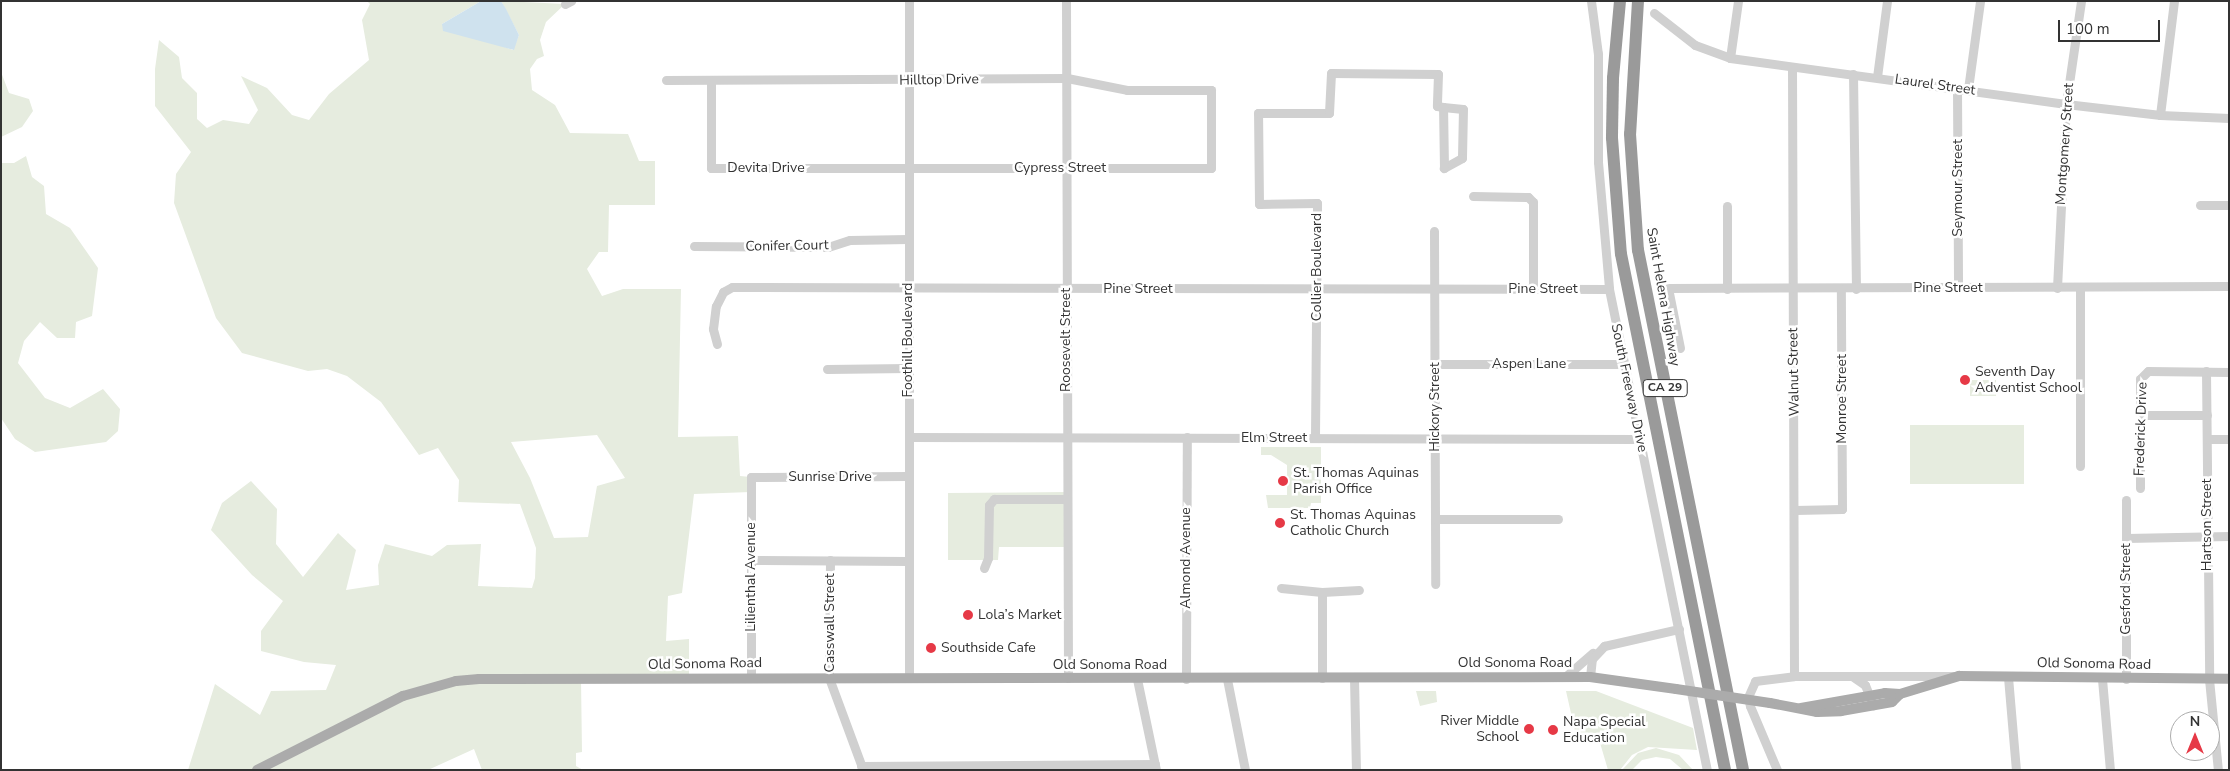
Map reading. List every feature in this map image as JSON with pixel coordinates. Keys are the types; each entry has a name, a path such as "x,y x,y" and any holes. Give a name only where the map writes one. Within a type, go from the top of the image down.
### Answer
{"highway":[{"name":"CA 29","path":"1620,1 1612,138 1621,254 1725,770"},
{"name":"Saint Helena Highway","path":"1638,1 1630,134 1637,241 1743,770"}],"main road":[{"name":"Old Sonoma Road","path":"257,770 404,696 456,681 752,677 1227,679 1590,677 1676,688 1817,712 1841,711 1872,701 1892,702 1900,694 1959,676 2229,679"}],"street":[{"name":"Foothill Boulevard","path":"908,678 909,1"},
{"name":"Roosevelt Street","path":"1066,1 1068,678"},
{"name":"South Freeway Drive","path":"1590,1 1598,54 1598,162 1609,289 1708,770"},
{"path":"1730,58 1738,1"},
{"path":"1877,77 1887,1"},
{"path":"1968,89 1980,1"},
{"name":"Montgomery Street","path":"2057,288 2066,104 2081,1"},
{"path":"2160,115 2174,1"},
{"name":"Laurel Street","path":"1654,13 1695,45 1730,58 1792,68 1968,89 2066,104 2160,115 2229,118"},
{"name":"Walnut Street","path":"1792,68 1795,510 1794,676"},
{"name":"Collier Boulevard","path":"1316,437 1317,203 1259,204 1258,113 1330,113 1331,73 1438,74 1437,106 1443,106 1463,109 1462,158 1444,168 1443,106"},
{"path":"1853,74 1856,289"},
{"name":"Hilltop Drive","path":"666,80 1067,78 1127,90 1211,90 1211,168"},
{"name":"Devita Drive","path":"711,80 711,168 909,169"},
{"name":"Seymour Street","path":"1957,88 1958,288"},
{"name":"Cypress Street","path":"909,169 1211,168"},
{"path":"1473,196 1528,197 1533,202 1533,290"},
{"path":"2200,206 2229,205"},
{"path":"1726,289 1727,206"},
{"name":"Hickory Street","path":"1434,231 1436,584"},
{"name":"Conifer Court","path":"694,246 828,247 850,240 908,239"},
{"name":"Pine Street","path":"1680,348 1668,288 1793,290 2229,286"},
{"name":"Pine Street","path":"717,344 714,329 716,306 723,292 732,287 1318,290 1609,289"},
{"path":"2080,288 2080,466"},
{"name":"Monroe Street","path":"1795,510 1842,509 1841,289"},
{"name":"Aspen Lane","path":"1435,364 1624,364"},
{"path":"827,369 908,368"},
{"name":"Frederick Drive","path":"2140,488 2140,379 2148,371 2229,372"},
{"name":"Hartson Street","path":"2206,371 2209,679 2218,770"},
{"path":"2140,415 2206,415"},
{"name":"Elm Street","path":"909,437 1316,437 1640,440"},
{"name":"Almond Avenue","path":"1186,679 1187,437"},
{"path":"2207,440 2229,439"},
{"name":"Sunrise Drive","path":"751,477 908,476"},
{"name":"Lilienthal Avenue","path":"751,477 752,677"},
{"path":"984,568 988,558 989,505 994,499 1067,499"},
{"name":"Gesford Street","path":"2126,500 2126,679"},
{"path":"1435,519 1558,519"},
{"path":"2126,538 2229,536"},
{"path":"752,560 908,561"},
{"name":"Casswall Street","path":"830,560 829,678 862,768"},
{"path":"1281,588 1322,592 1359,590"},
{"path":"1322,592 1322,678"},
{"path":"1565,677 1597,650 1614,642 1679,629"},
{"path":"1590,677 1590,667 1597,650"},
{"name":"Old Sonoma Road","path":"1777,770 1750,706 1748,697 1755,681 1794,676 1959,676"},
{"path":"1852,676 1865,685 1872,701"},
{"path":"1354,677 1356,770"},
{"path":"2008,677 2016,770"},
{"path":"862,768 1155,767 1137,679"},
{"path":"1227,679 1245,770"},
{"path":"2102,679 2110,770"}],"shaded area":[{"path":"367,1 481,1 442,24 513,50 519,35 501,1 565,4 546,22 540,40 544,56 537,59 530,69 532,90 555,105 570,133 628,134 639,161 655,161 655,205 609,205 608,252 599,252 587,269 602,296 623,289 681,289 678,437 738,436 740,476 751,477 751,492 694,494 682,593 668,596 666,641 689,639 689,678 581,679 582,752 576,753 576,766 583,770 482,770 474,749 428,770 188,770 215,684 260,715 271,691 326,690 336,665 304,662 261,651 261,631 283,601 252,575 211,530 222,503 251,481 277,509 276,544 303,577 338,533 356,550 346,590 379,585 378,565 385,544 432,556 447,545 481,544 478,586 532,588 535,578 536,548 520,504 458,502 459,480 438,448 419,455 381,402 347,376 327,369 308,371 242,353 216,318 174,203 176,174 191,152 155,106 155,69 159,40 179,57 182,78 197,93 197,119 207,128 223,120 249,124 258,110 241,76 267,88 292,115 309,120 329,94 369,60 362,20 370,4","holes":["597,435 625,478 597,486 588,537 554,538 530,478 511,442"]},
{"path":"1,72 9,93 29,99 33,111 22,127 1,137"},
{"path":"26,156 32,177 44,186 46,214 70,228 98,268 92,316 76,322 75,338 57,338 40,322 24,341 18,363 45,398 70,408 103,389 120,409 118,431 106,442 35,452 15,439 1,418 1,163 14,163"},
{"path":"1970,380 1996,380 1996,396 1970,396"},
{"path":"1910,425 2024,425 2024,484 1910,484"},
{"path":"1261,447 1321,447 1321,503 1311,503 1310,508 1268,508 1266,495 1287,495 1287,465 1271,455 1261,455"},
{"path":"1067,492 1067,547 999,547 998,560 948,560 948,493"},
{"path":"1416,691 1436,691 1437,702 1420,706"},
{"path":"1566,691 1596,691 1693,728 1697,750 1648,747 1632,755 1620,770 1608,770 1598,736 1577,740"},
{"path":"1656,748 1679,755 1693,770 1683,770 1670,759 1656,757 1642,760 1632,770 1622,770 1638,753"}],"water":[{"path":"481,1 501,1 519,35 514,50 443,31 442,24"}],"place":[{"name":"Seventh Day Adventist School","path":"1965,380"},
{"name":"St. Thomas Aquinas Parish Office","path":"1283,481"},
{"name":"St. Thomas Aquinas Catholic Church","path":"1280,523"},
{"name":"Lola’s Market","path":"968,615"},
{"name":"Southside Cafe","path":"931,648"},
{"name":"River Middle School","path":"1529,729"},
{"name":"Napa Special Education","path":"1553,730"}]}
